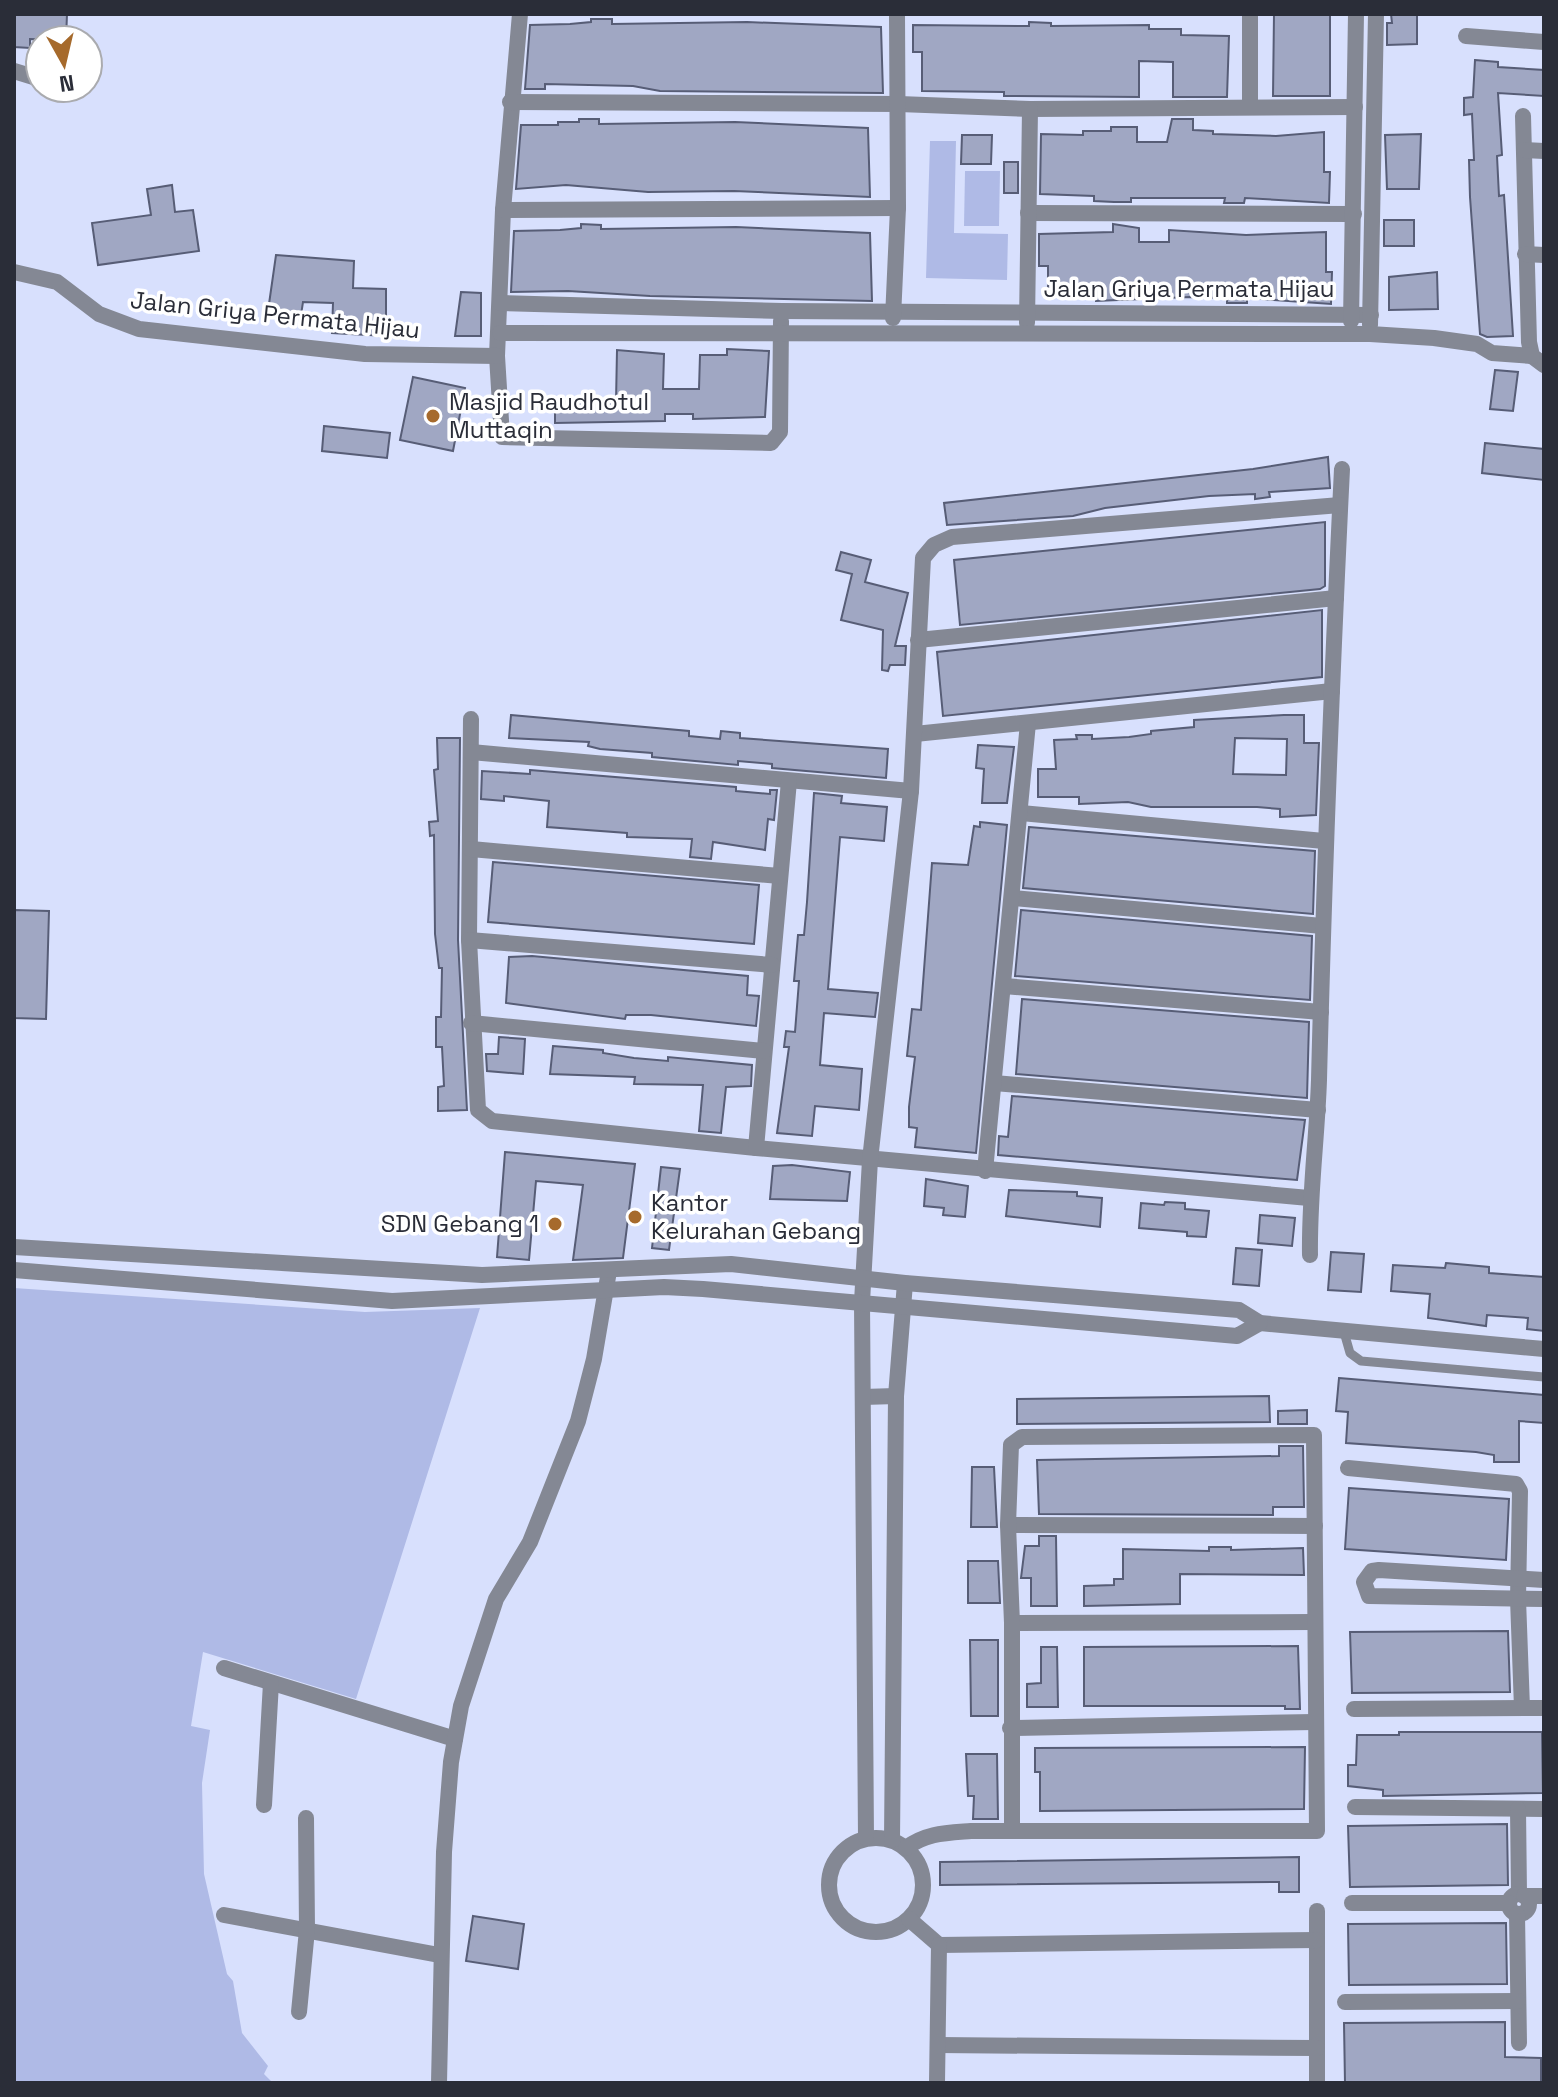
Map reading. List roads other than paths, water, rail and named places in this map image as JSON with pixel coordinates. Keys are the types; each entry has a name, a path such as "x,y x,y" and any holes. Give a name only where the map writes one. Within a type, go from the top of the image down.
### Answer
{"street":[{"path":"520,14 503,210 497,356 502,437 771,443 780,432 782,311"},
{"path":"892,332 898,208 897,14"},
{"path":"1250,14 1250,106"},
{"name":"Jalan Griya Permata Hijau","path":"1351,334 1356,14"},
{"path":"1370,334 1376,14"},
{"path":"1466,36 1544,42"},
{"path":"510,102 899,104 1030,109 1355,107"},
{"name":"Jalan Griya Permata Hijau","path":"1028,332 1030,109"},
{"path":"1523,116 1525,254 1538,360"},
{"path":"1524,150 1544,151"},
{"path":"503,210 898,208"},
{"path":"1028,213 1354,214"},
{"path":"1525,254 1544,255"},
{"name":"Jalan Griya Permata Hijau","path":"14,272 57,282 99,314 139,329 365,354 497,356"},
{"name":"Jalan Griya Permata Hijau","path":"500,303 782,311 1026,314 1352,312 1371,315"},
{"name":"Jalan Griya Permata Hijau","path":"500,333 1370,334 1477,344 1492,353 1538,360"},
{"path":"1310,1255 1309,1198 1318,1110 1324,841 1342,469"},
{"path":"866,1838 863,1277 870,1160 911,791 923,558 934,545 952,537 1340,505"},
{"path":"918,640 1336,598"},
{"path":"915,734 1332,691"},
{"path":"471,719 471,1023 478,1110 492,1121 985,1171 1309,1198"},
{"path":"985,1171 1028,723"},
{"path":"471,752 911,791"},
{"path":"756,1148 789,781"},
{"path":"1021,813 1324,841"},
{"path":"471,849 780,876"},
{"path":"1013,898 1322,926"},
{"path":"469,940 772,965"},
{"path":"1004,986 1321,1012"},
{"path":"471,1023 764,1051"},
{"path":"994,1083 1318,1110"},
{"path":"14,1247 482,1275 731,1264 905,1283 1239,1310 1260,1323 1544,1349"},
{"path":"265,1290 266,1264"},
{"path":"14,1270 392,1301 664,1287 1237,1336 1260,1323"},
{"path":"439,2083 439,1955 455,1739 464,1694 496,1599 530,1542 578,1421 594,1359 609,1271"},
{"path":"905,1283 896,1396 899,1844 917,1860 923,1891 909,1919 896,1928 867,1931 852,1926 832,1904 829,1875 845,1849 866,1838 899,1844 937,1833 1012,1830 1317,1831 1313,1622 1314,1435 1022,1437 1011,1445 1008,1525 1012,1623 1012,1830"},
{"path":"863,1397 896,1396"},
{"path":"1348,1468 1516,1484 1520,1491 1518,1599 1522,1708"},
{"path":"1008,1525 1315,1526"},
{"path":"1544,1580 1379,1570 1372,1571 1364,1582 1365,1594 1369,1596 1544,1599"},
{"path":"1012,1623 1313,1622"},
{"path":"224,1668 455,1739"},
{"path":"264,1805 271,1683"},
{"path":"1354,1709 1544,1708"},
{"path":"1010,1728 1314,1722"},
{"path":"1355,1807 1544,1809"},
{"path":"1518,1809 1523,1905 1519,2043"},
{"path":"299,2012 307,1930 306,1818"},
{"path":"1352,1903 1523,1905 1544,1896"},
{"path":"1317,1911 1317,2083"},
{"path":"224,1915 439,1955"},
{"path":"909,1919 939,1945 1317,1940"},
{"path":"937,2083 939,1945"},
{"path":"1345,2002 1518,2001"},
{"path":"938,2045 1317,2048"}],"lane":[{"path":"1344,1332 1350,1353 1361,1361 1544,1377"}],"place":[{"name":"Masjid Raudhotul Muttaqin","path":"433,416"},
{"name":"Kantor Kelurahan Gebang","path":"635,1217"},
{"name":"SDN Gebang 1","path":"555,1224"}]}
